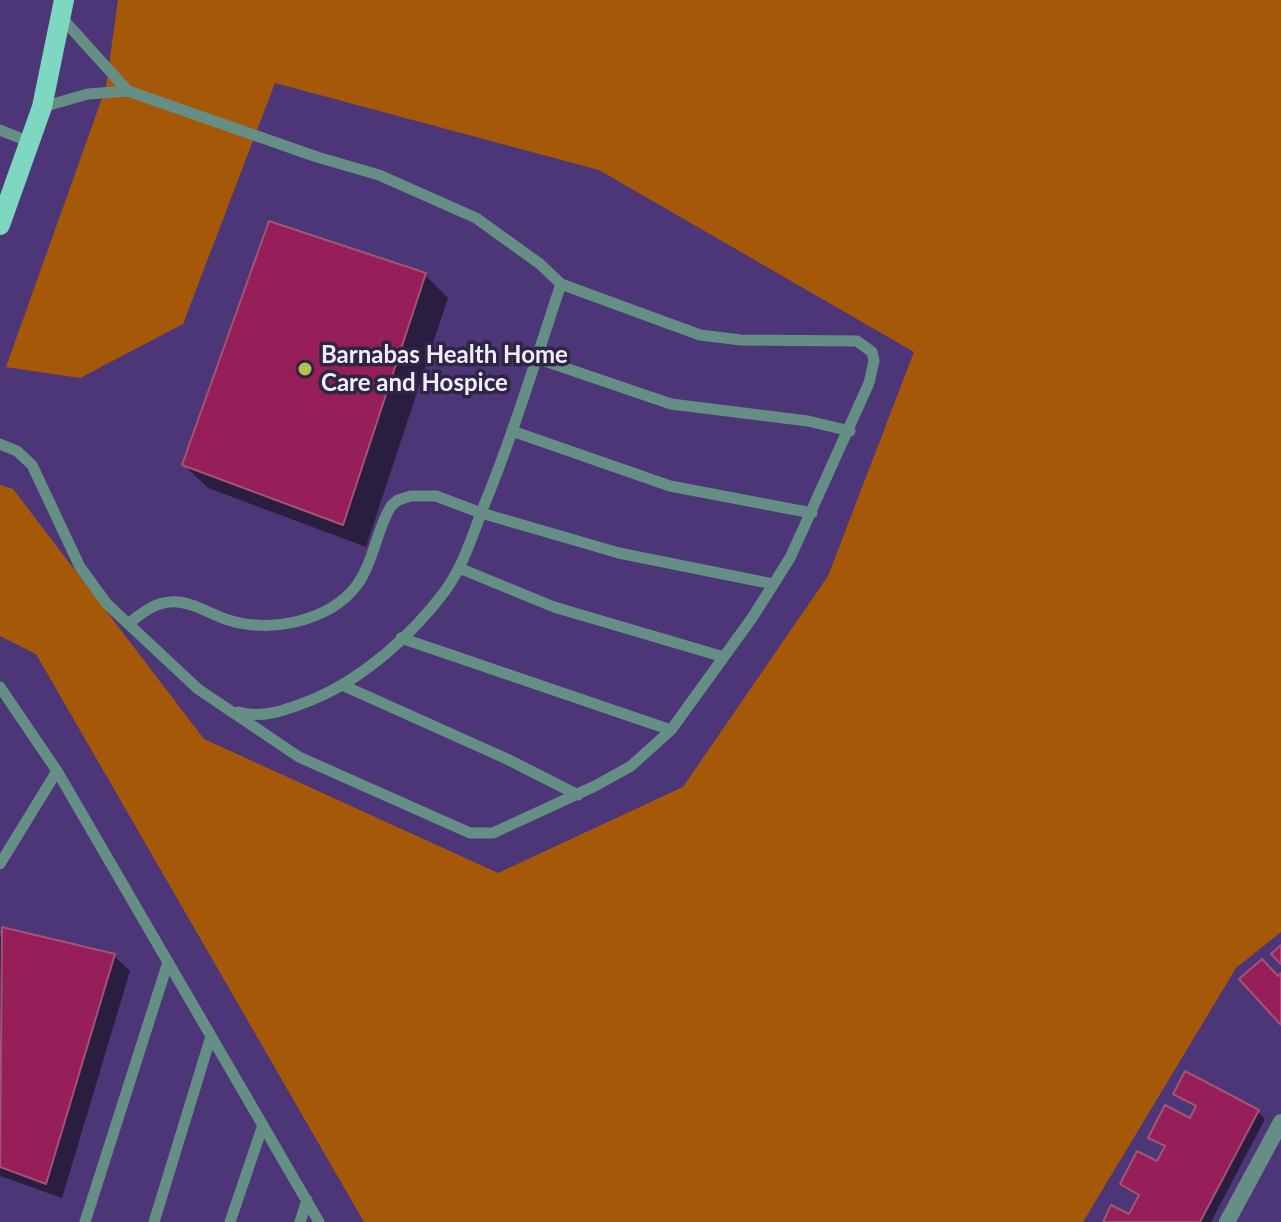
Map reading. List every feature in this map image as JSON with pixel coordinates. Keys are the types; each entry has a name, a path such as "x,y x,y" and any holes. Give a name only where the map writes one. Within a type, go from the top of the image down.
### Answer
{"main road":[{"path":"0,225 42,107 64,6"}],"street":[{"path":"1227,1222 1281,1122"}],"lane":[{"path":"64,6 128,91"},
{"path":"0,444 17,451 32,465 80,567 107,604 175,669 299,757 470,833 493,833 578,795 631,766 671,730 790,558 850,431 869,383 874,361 872,352 857,341 741,340 700,335 561,284 540,264 476,218 379,175 317,157 128,91 88,94 42,107"},
{"path":"0,130 30,142"},
{"path":"222,705 243,714 264,715 305,702 342,685 401,638 445,591 459,568 512,431 561,284"},
{"path":"536,358 671,404 808,421 850,431"},
{"path":"512,431 670,486 812,513"},
{"path":"128,624 153,606 170,602 188,604 248,625 275,626 299,621 330,607 355,587 369,563 386,514 398,500 422,494 619,553 773,584"},
{"path":"459,568 554,607 724,657"},
{"path":"401,638 671,730"},
{"path":"342,685 507,759 578,795"},
{"path":"0,687 57,771 319,1222"},
{"path":"0,864 57,771"},
{"path":"85,1222 168,962"},
{"path":"154,1222 211,1036"},
{"path":"230,1222 263,1125"},
{"path":"300,1222 307,1200"}],"shaded area":[{"path":"118,0 1281,0 1281,932 1236,968 1083,1222 364,1222 36,654 0,636 0,485 13,489 204,739 498,873 683,787 828,576 914,352 599,170 275,83 183,324 80,378 6,367 106,87"}],"building":[{"name":"Barnabas Health Home Care and Hospice","path":"269,221 426,273 343,525 182,465"},
{"path":"2,927 115,954 46,1184 0,1167"},
{"path":"1281,945 1281,964 1271,954"},
{"path":"1262,959 1278,976 1281,973 1281,1025 1239,979"},
{"path":"1185,1071 1259,1110 1200,1222 1103,1222 1111,1205 1129,1214 1139,1195 1120,1184 1137,1151 1157,1161 1165,1146 1148,1138 1165,1105 1190,1118 1196,1106 1173,1094"}],"place":[{"name":"Barnabas Health Home Care and Hospice","path":"305,369"}]}
